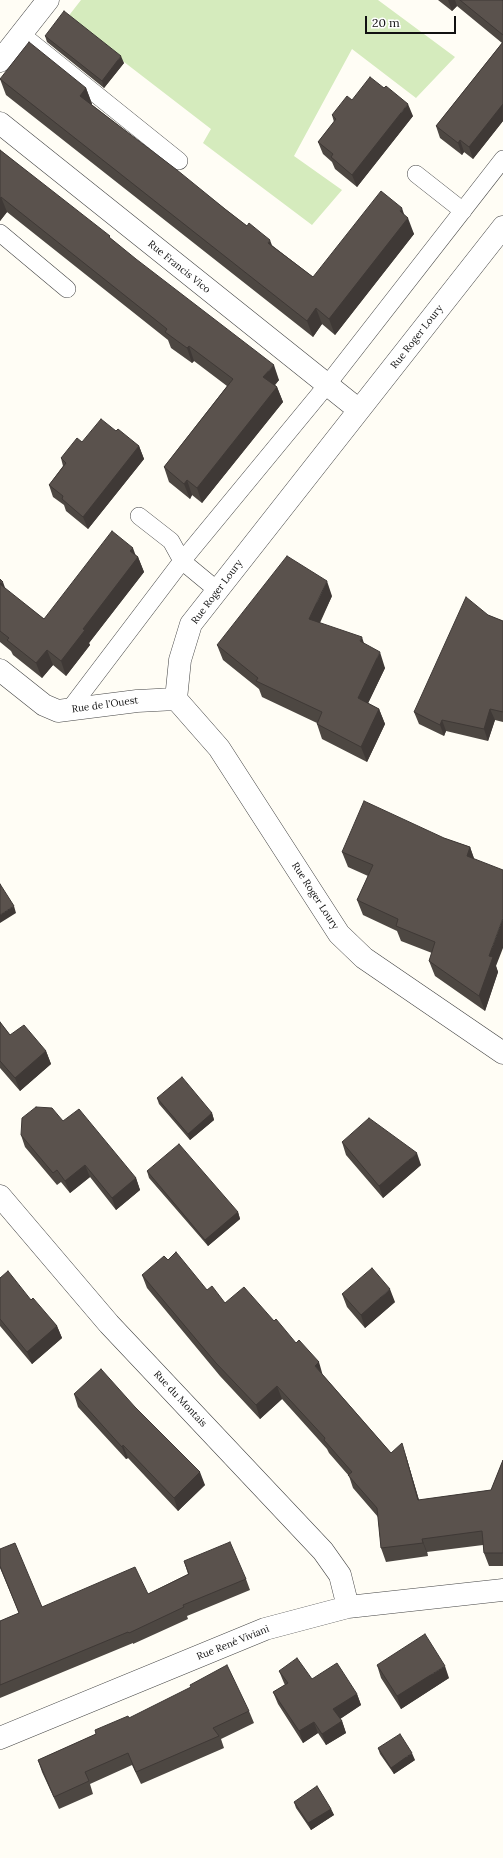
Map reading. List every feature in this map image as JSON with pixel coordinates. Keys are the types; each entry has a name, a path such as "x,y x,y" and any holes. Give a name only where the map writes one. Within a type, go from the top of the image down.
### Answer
{"street":[{"path":"0,61 48,0"},
{"name":"Rue Francis Vico","path":"0,123 359,410"},
{"name":"Rue Roger Loury","path":"503,227 191,624 180,660 176,699 219,748 339,934 364,958 503,1053"},
{"name":"Rue de l'Ouest","path":"0,670 44,705 58,711 137,701 176,699"},
{"name":"Rue du Montais","path":"0,1196 109,1324 323,1551 340,1575 348,1607"},
{"name":"Rue René Viviani","path":"0,1738 265,1629 348,1607 503,1590"}],"lane":[{"path":"21,34 179,161"},
{"path":"69,710 182,561 327,385 503,160"},
{"path":"416,174 463,211"},
{"path":"0,233 67,289"},
{"path":"139,516 171,541 182,561 217,590"}],"green space":[{"path":"81,0 378,0 455,57 416,98 352,49 294,156 342,190 312,225 203,143 211,129 67,18"}],"building":[{"path":"460,0 502,0 503,35"},
{"path":"64,11 121,56 102,81 45,36"},
{"path":"29,42 86,88 80,96 247,226 249,223 270,240 268,243 313,277 381,191 402,208 400,211 408,218 329,319 316,308 307,321 0,79"},
{"path":"503,42 503,104 469,147 460,140 458,143 436,126"},
{"path":"370,77 384,88 386,86 408,104 352,175 331,157 333,154 318,142 336,119 332,115 347,96 352,100"},
{"path":"0,150 110,236 109,237 136,259 274,365 263,377 277,387 197,488 187,480 184,484 164,467 233,379 189,346 187,348 165,332 167,329 1,197 0,199"},
{"path":"101,419 116,431 118,429 139,446 83,517 62,499 63,496 49,485 66,463 61,458 77,438 82,442"},
{"path":"112,531 133,548 130,551 138,557 83,629 85,630 61,661 47,650 36,663 7,640 9,638 0,631 0,584 44,619"},
{"path":"287,556 327,581 309,619 362,637 360,641 380,652 358,698 379,709 361,747 317,724 322,712 256,681 258,678 217,645"},
{"path":"466,597 488,615 503,621 503,712 490,709 484,729 442,720 440,725 414,712"},
{"path":"364,801 444,838 470,847 467,856 503,870 503,918 489,956 493,957 479,996 429,961 435,942 396,926 398,919 357,900 373,865 342,852"},
{"path":"0,884 14,906 0,915"},
{"path":"0,1022 10,1035 24,1025 46,1051 15,1078 0,1061"},
{"path":"182,1077 212,1113 188,1134 157,1098"},
{"path":"36,1107 52,1108 63,1121 79,1109 136,1178 112,1198 85,1165 65,1181 57,1170 53,1173 21,1135 22,1118"},
{"path":"369,1118 417,1153 379,1186 342,1142"},
{"path":"179,1144 238,1212 205,1240 147,1171"},
{"path":"176,1252 207,1290 212,1286 225,1303 244,1287 274,1321 276,1319 296,1343 299,1340 319,1362 315,1366 391,1453 402,1443 418,1500 491,1490 503,1460 503,1553 484,1553 482,1531 422,1539 423,1543 381,1548 377,1508 348,1475 352,1472 324,1440 325,1438 277,1386 256,1405 216,1363 142,1275 164,1256 168,1260"},
{"path":"372,1268 390,1289 361,1315 342,1294"},
{"path":"8,1271 31,1300 33,1298 57,1326 27,1352 0,1319 0,1278"},
{"path":"101,1369 135,1407 200,1472 174,1498 123,1445 122,1447 74,1394"},
{"path":"230,1542 246,1579 183,1605 184,1607 129,1633 128,1632 0,1685 0,1621 19,1613 0,1566 0,1549 15,1543 42,1607 135,1567 148,1594 189,1574 184,1561"},
{"path":"425,1634 445,1666 397,1696 377,1665"},
{"path":"297,1658 312,1679 337,1663 357,1694 333,1709 342,1721 322,1734 314,1722 299,1731 273,1692 288,1683 279,1671"},
{"path":"227,1665 249,1711 213,1728 219,1736 136,1772 128,1753 85,1772 89,1781 54,1797 38,1760 96,1734 95,1730 128,1716 129,1718 191,1687 190,1685"},
{"path":"400,1734 412,1753 391,1768 378,1748"},
{"path":"317,1786 331,1809 308,1823 294,1802"}]}
